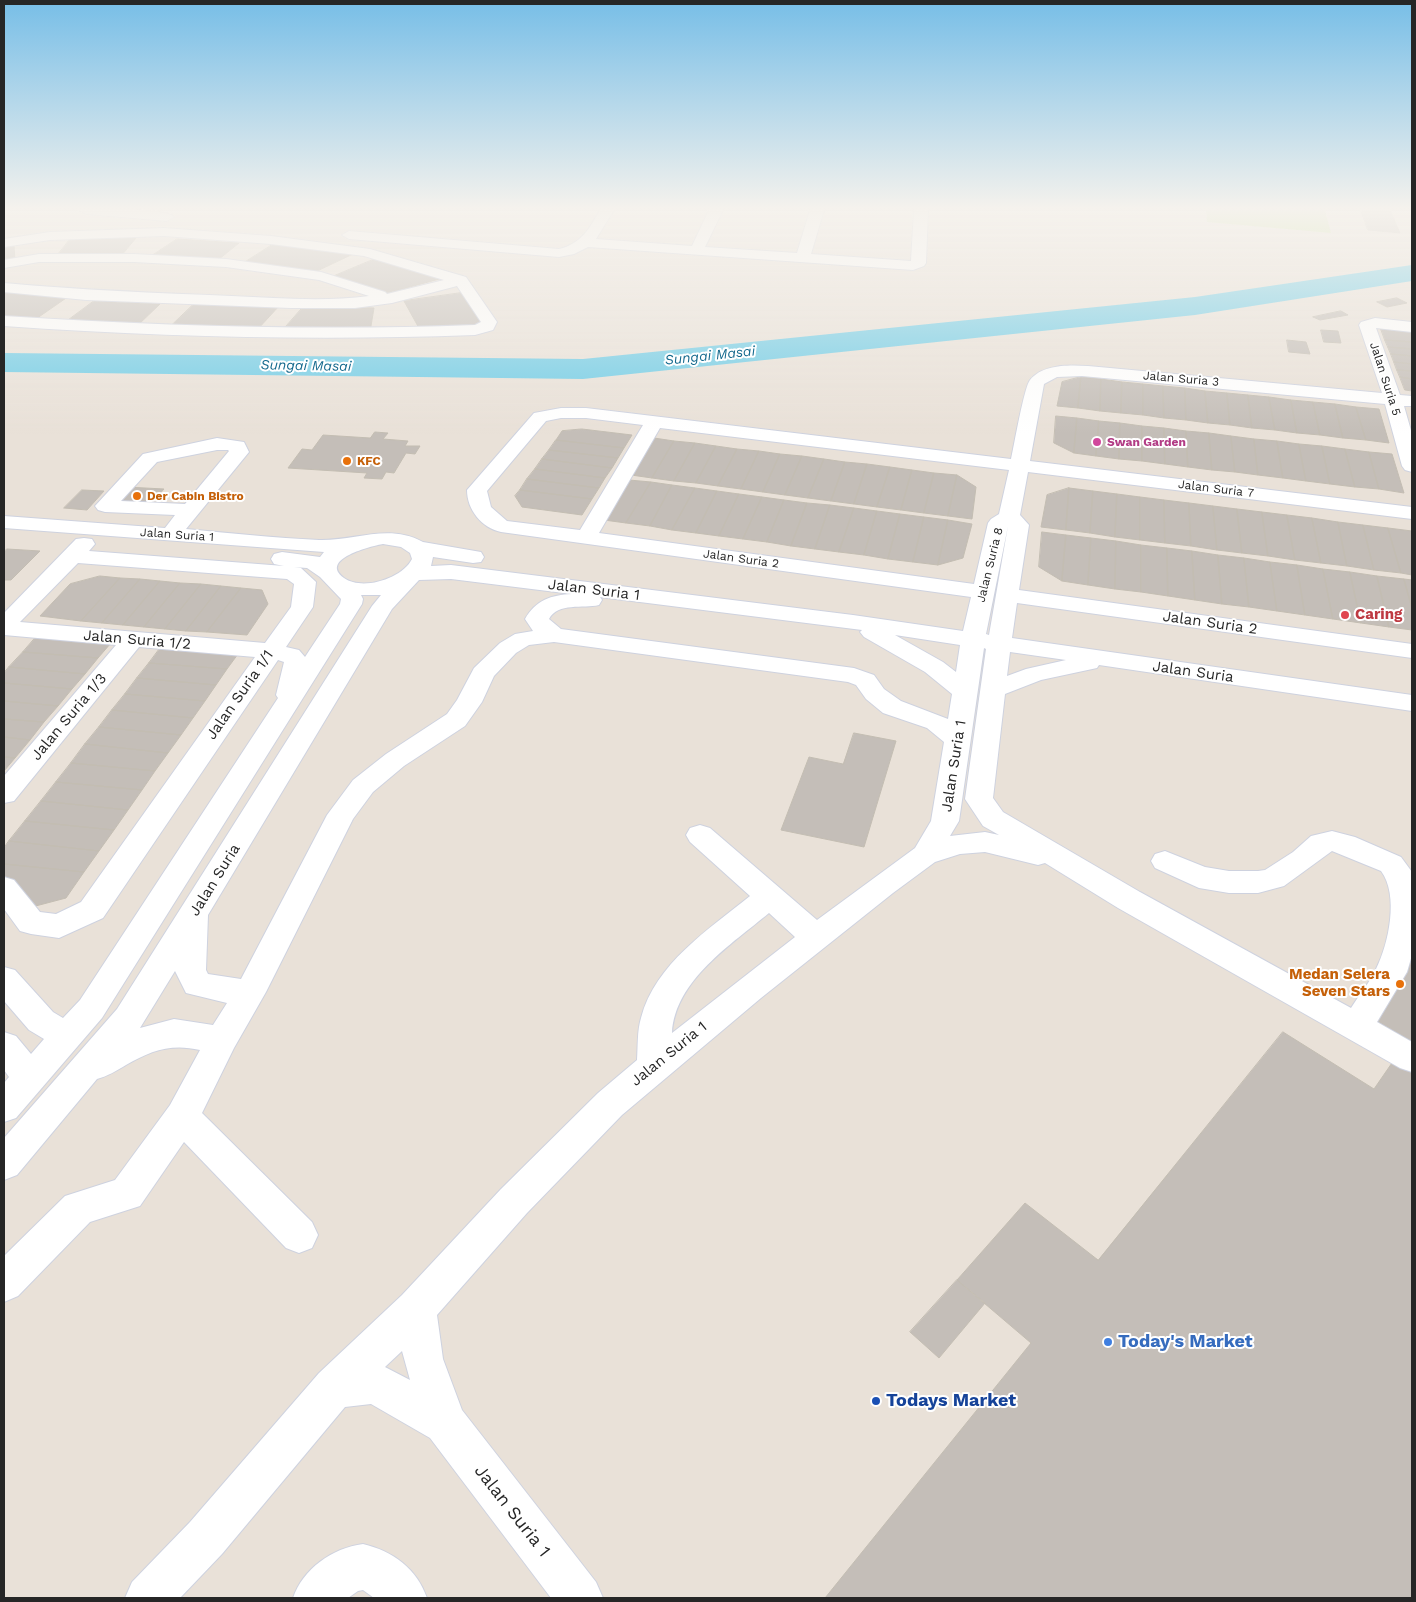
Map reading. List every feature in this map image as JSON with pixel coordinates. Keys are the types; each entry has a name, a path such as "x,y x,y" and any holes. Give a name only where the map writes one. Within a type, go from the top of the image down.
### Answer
{"street":[{"path":"140,297 155,285"},
{"path":"343,285 401,308"},
{"path":"4,288 86,295 291,303 355,303 401,308 451,285"},
{"path":"4,321 267,333 398,334 487,328 489,322 464,285"},
{"path":"46,324 86,295"},
{"path":"154,328 191,299"},
{"path":"267,333 291,303"},
{"path":"398,334 406,325 401,308"},
{"name":"Jalan Suria 5","path":"1412,327 1367,325 1412,466"},
{"name":"Jalan Suria 3","path":"1020,465 1036,383 1047,375 1060,372 1088,371 1412,401"},
{"name":"Jalan Suria 7","path":"501,526 483,513 477,500 478,490 540,417 560,413 586,413 655,421 1412,513"},
{"path":"586,538 655,421"},
{"path":"170,535 191,510 239,452 238,446 216,444 150,458 105,506 191,510"},
{"name":"Jalan Suria 8","path":"975,632 998,523 1009,517 1020,465"},
{"path":"1009,517 1019,525 1001,636 980,799 993,820 1129,900 1412,1058"},
{"name":"Jalan Suria 1","path":"4,522 85,543 170,535 320,546 350,545 368,539 383,538 408,542 418,548 453,555 975,632"},
{"name":"Jalan Suria 2","path":"501,526 982,592"},
{"name":"Jalan Suria 1","path":"4,538 308,562 318,565 335,579 357,589 374,589 390,586 411,577 451,572 853,622 975,632"},
{"path":"4,627 85,543"},
{"name":"Jalan Suria 1/1","path":"4,888 31,923 59,926 92,910 302,607 305,582 292,573 85,543"},
{"path":"4,1107 91,1009 352,604 352,599 335,579 328,563 333,555 350,545"},
{"path":"411,577 423,564 423,555 418,548"},
{"name":"Jalan Suria","path":"4,1164 129,1018 383,606 411,577"},
{"name":"Jalan Suria 2","path":"1008,595 1412,651"},
{"path":"554,634 541,626 537,619 540,611 547,606 572,601 647,597"},
{"path":"853,622 934,667 964,698 920,716"},
{"name":"Jalan Suria 1/2","path":"4,627 271,651 291,655 296,662 285,708"},
{"name":"Jalan Suria 1","path":"334,1388 416,1309 514,1201 610,1104 654,1066 816,937 925,854 945,821 975,632"},
{"name":"Jalan Suria","path":"975,632 1107,650 1412,684"},
{"path":"4,1284 78,1208 127,1194 182,1116 200,1086 221,1041 250,992 341,815 363,786 395,760 456,720 483,673 508,648 523,640 554,634 854,675 865,680 876,694 892,707 910,715 920,716 936,722 958,740"},
{"name":"Jalan Suria 1/3","path":"4,794 133,639"},
{"path":"994,689 1107,650"},
{"name":"Jalan Suria","path":"1107,650 1412,703"},
{"path":"700,835 816,937"},
{"path":"1166,861 1199,877 1229,882 1258,882 1274,878 1304,859 1321,843 1332,841 1345,844 1391,864 1399,874 1406,900 1404,933 1391,972 1357,1026"},
{"path":"925,854 958,844 985,842 1062,860"},
{"path":"654,1066 656,1026 660,1008 671,990 694,959 770,896"},
{"path":"194,913 190,970 197,984 225,990 250,992"},
{"path":"4,979 40,1021 50,1028 70,1033"},
{"path":"80,1076 130,1046 155,1037 175,1033 221,1041"},
{"path":"4,1046 30,1078"},
{"path":"182,1116 299,1235"},
{"name":"Jalan Suria 1","path":"416,1309 423,1359 445,1423 504,1502 580,1598"},
{"name":"Jalan Suria 1","path":"334,1388 374,1383 445,1423"},
{"path":"148,1598 206,1538 334,1388"},
{"path":"316,1598 344,1571 358,1566 371,1568 383,1575 404,1598"}],"building":[{"path":"362,285 418,285 388,293"},
{"path":"4,292 69,296 33,321 4,318"},
{"path":"461,293 484,324 420,330 404,301"},
{"path":"1397,298 1407,303 1387,307 1377,302"},
{"path":"94,301 160,304 137,326 67,321"},
{"path":"197,301 280,305 257,330 171,326"},
{"path":"304,306 374,308 370,332 282,331"},
{"path":"1341,311 1348,315 1320,320 1313,317"},
{"path":"1381,329 1412,332 1412,342 1385,340"},
{"path":"1321,330 1338,331 1341,343 1324,342"},
{"path":"1287,340 1306,342 1310,354 1289,352"},
{"path":"1385,340 1412,342 1412,349 1388,347"},
{"path":"1388,347 1412,349 1412,356 1391,354"},
{"path":"1391,354 1412,356 1412,364 1394,362"},
{"path":"1394,362 1412,364 1412,371 1397,370"},
{"path":"1397,370 1412,371 1412,379 1400,377"},
{"path":"1081,377 1078,408 1057,406 1062,382"},
{"path":"1081,377 1101,379 1100,411 1078,408"},
{"path":"1400,377 1412,379 1412,391 1405,390"},
{"path":"1101,379 1122,382 1121,413 1100,411"},
{"path":"1122,382 1143,384 1143,415 1121,413"},
{"path":"1143,384 1163,386 1164,418 1143,415"},
{"path":"1163,386 1185,388 1186,420 1164,418"},
{"path":"1185,388 1205,391 1208,423 1186,420"},
{"path":"1205,391 1227,393 1230,425 1208,423"},
{"path":"1227,393 1248,395 1252,428 1230,425"},
{"path":"1248,395 1269,397 1275,430 1252,428"},
{"path":"1269,397 1291,400 1297,433 1275,430"},
{"path":"1291,400 1313,402 1320,435 1297,433"},
{"path":"1313,402 1335,404 1343,438 1320,435"},
{"path":"1335,404 1356,407 1366,440 1343,438"},
{"path":"1356,407 1379,409 1389,443 1366,440"},
{"path":"1056,416 1077,418 1074,453 1054,443"},
{"path":"1077,418 1099,421 1096,456 1074,453"},
{"path":"1099,421 1120,423 1119,459 1096,456"},
{"path":"1120,423 1142,426 1142,461 1119,459"},
{"path":"1142,426 1164,428 1165,464 1142,461"},
{"path":"1164,428 1186,431 1188,467 1165,464"},
{"path":"582,429 632,435 624,448 556,440 562,431"},
{"path":"1186,431 1209,433 1212,470 1188,467"},
{"name":"KFC","path":"375,432 388,433 383,439 408,441 405,446 420,446 415,454 406,453 394,473 386,472 382,479 364,478 367,473 288,468 302,449 312,450 323,435 370,438"},
{"path":"1209,433 1231,436 1235,472 1212,470"},
{"path":"1231,436 1254,439 1258,475 1235,472"},
{"path":"654,438 674,441 652,478 631,475"},
{"path":"1254,439 1277,441 1283,478 1258,475"},
{"path":"556,440 624,448 618,458 549,450"},
{"path":"674,441 695,443 674,481 652,478"},
{"path":"1277,441 1299,444 1306,481 1283,478"},
{"path":"695,443 716,446 696,483 674,481"},
{"path":"1299,444 1322,446 1330,484 1306,481"},
{"path":"716,446 737,449 718,486 696,483"},
{"path":"1322,446 1345,449 1355,487 1330,484"},
{"path":"737,449 759,451 741,489 718,486"},
{"path":"1345,449 1369,452 1379,489 1355,487"},
{"path":"549,450 618,458 612,468 542,459"},
{"path":"759,451 780,454 763,492 741,489"},
{"path":"1369,452 1392,454 1404,493 1379,489"},
{"path":"780,454 802,456 785,495 763,492"},
{"path":"802,456 824,459 808,498 785,495"},
{"path":"542,459 612,468 605,478 535,469"},
{"path":"824,459 845,462 831,501 808,498"},
{"path":"845,462 867,464 854,504 831,501"},
{"path":"867,464 890,467 877,507 854,504"},
{"path":"890,467 912,470 901,510 877,507"},
{"path":"535,469 605,478 599,488 527,479"},
{"path":"912,470 934,473 924,513 901,510"},
{"path":"934,473 957,475 948,516 924,513"},
{"path":"957,475 976,487 972,519 948,516"},
{"path":"527,479 599,488 592,499 520,490"},
{"path":"629,480 651,482 626,523 604,520"},
{"path":"651,482 672,485 650,526 626,523"},
{"path":"672,485 695,488 672,530 650,526"},
{"path":"126,487 164,489 149,506 111,504"},
{"path":"695,488 717,491 696,533 672,530"},
{"path":"1069,488 1093,491 1090,533 1066,530"},
{"path":"1069,488 1066,530 1041,527 1047,495"},
{"path":"82,490 104,491 87,510 64,508"},
{"path":"520,490 592,499 582,515 522,507 515,496"},
{"path":"717,491 739,494 719,536 696,533"},
{"path":"1093,491 1117,494 1115,537 1090,533"},
{"path":"739,494 762,497 743,539 719,536"},
{"path":"1117,494 1140,497 1140,540 1115,537"},
{"path":"762,497 784,500 767,542 743,539"},
{"path":"1140,497 1164,500 1165,543 1140,540"},
{"path":"784,500 807,503 791,546 767,542"},
{"path":"1164,500 1189,503 1191,546 1165,543"},
{"path":"807,503 830,505 815,549 791,546"},
{"path":"1189,503 1213,506 1217,550 1191,546"},
{"path":"830,505 854,508 839,552 815,549"},
{"path":"1213,506 1237,509 1242,553 1217,550"},
{"path":"854,508 877,511 864,555 839,552"},
{"path":"1237,509 1262,512 1268,556 1242,553"},
{"path":"877,511 900,514 888,559 864,555"},
{"path":"1262,512 1287,515 1295,560 1268,556"},
{"path":"900,514 924,517 913,562 888,559"},
{"path":"1287,515 1312,518 1321,563 1295,560"},
{"path":"924,517 948,520 938,565 913,562"},
{"path":"1312,518 1338,522 1347,566 1321,563"},
{"path":"948,520 972,524 963,558 938,565"},
{"path":"1338,522 1363,525 1374,570 1347,566"},
{"path":"1363,525 1388,528 1401,573 1374,570"},
{"path":"1388,528 1412,531 1412,575 1401,573"},
{"path":"1042,532 1066,535 1062,581 1039,567"},
{"path":"1066,535 1091,538 1088,585 1062,581"},
{"path":"1091,538 1116,541 1115,589 1088,585"},
{"path":"1116,541 1141,545 1141,592 1115,589"},
{"path":"1141,545 1167,548 1168,596 1141,592"},
{"path":"1167,548 1192,551 1195,600 1168,596"},
{"path":"7,549 40,551 11,580 4,580 4,552"},
{"path":"1192,551 1218,555 1222,604 1195,600"},
{"path":"1218,555 1244,558 1249,607 1222,604"},
{"path":"1244,558 1270,562 1277,611 1249,607"},
{"path":"1270,562 1297,565 1305,615 1277,611"},
{"path":"1297,565 1323,569 1333,619 1305,615"},
{"path":"1323,569 1350,572 1361,623 1333,619"},
{"path":"1350,572 1377,576 1389,627 1361,623"},
{"path":"100,576 120,578 81,621 40,616 70,584"},
{"path":"1377,576 1404,579 1412,608 1412,630 1389,627"},
{"path":"120,578 140,579 102,623 81,621"},
{"path":"140,579 160,581 123,625 102,623"},
{"path":"1404,579 1412,580 1412,608"},
{"path":"160,581 180,583 144,627 123,625"},
{"path":"180,583 201,584 165,629 144,627"},
{"path":"201,584 221,586 186,631 165,629"},
{"path":"221,586 241,588 207,632 186,631"},
{"path":"241,588 262,590 268,604 247,635 207,632"},
{"path":"36,637 111,643 98,658 23,652"},
{"path":"161,647 238,654 227,669 149,663"},
{"path":"23,652 98,658 85,674 9,667"},
{"path":"149,663 227,669 216,685 137,678"},
{"path":"9,667 85,674 72,689 4,683 4,673"},
{"path":"137,678 216,685 205,701 125,694"},
{"path":"4,683 72,689 58,706 4,701"},
{"path":"125,694 205,701 193,718 112,710"},
{"path":"4,701 58,706 44,722 4,719"},
{"path":"112,710 193,718 181,735 99,727"},
{"path":"4,719 44,722 30,740 4,737"},
{"path":"99,727 181,735 168,753 85,744"},
{"path":"854,733 896,741 864,847 781,830 809,757 843,764"},
{"path":"4,737 30,740 15,758 4,757"},
{"path":"85,744 168,753 155,771 71,763"},
{"path":"4,757 15,758 4,771"},
{"path":"71,763 155,771 142,790 56,782"},
{"path":"56,782 142,790 128,810 41,801"},
{"path":"41,801 128,810 114,830 25,821"},
{"path":"25,821 114,830 99,851 9,841"},
{"path":"9,841 99,851 84,872 4,864 4,848"},
{"path":"4,864 84,872 66,898 28,908 4,877"},
{"name":"Medan Selera Seven Stars","path":"1412,953 1412,1042 1365,1014"},
{"path":"1283,1032 1374,1089 1394,1060 1412,1071 1412,1598 825,1598 1031,1343 957,1280 1025,1203 1098,1260"},
{"path":"957,1280 985,1303 939,1358 910,1332"}],"waterway":[{"name":"Sungai Masai","path":"4,363 583,369 1195,306 1335,285"}],"place":[{"name":"Swan Garden","path":"1097,442"},
{"name":"KFC","path":"347,461"},
{"name":"Der Cabin Bistro","path":"137,496"},
{"name":"Caring","path":"1345,615"},
{"name":"Medan Selera Seven Stars","path":"1400,984"},
{"name":"Today's Market","path":"1108,1342"},
{"name":"Todays Market","path":"876,1401"}]}
